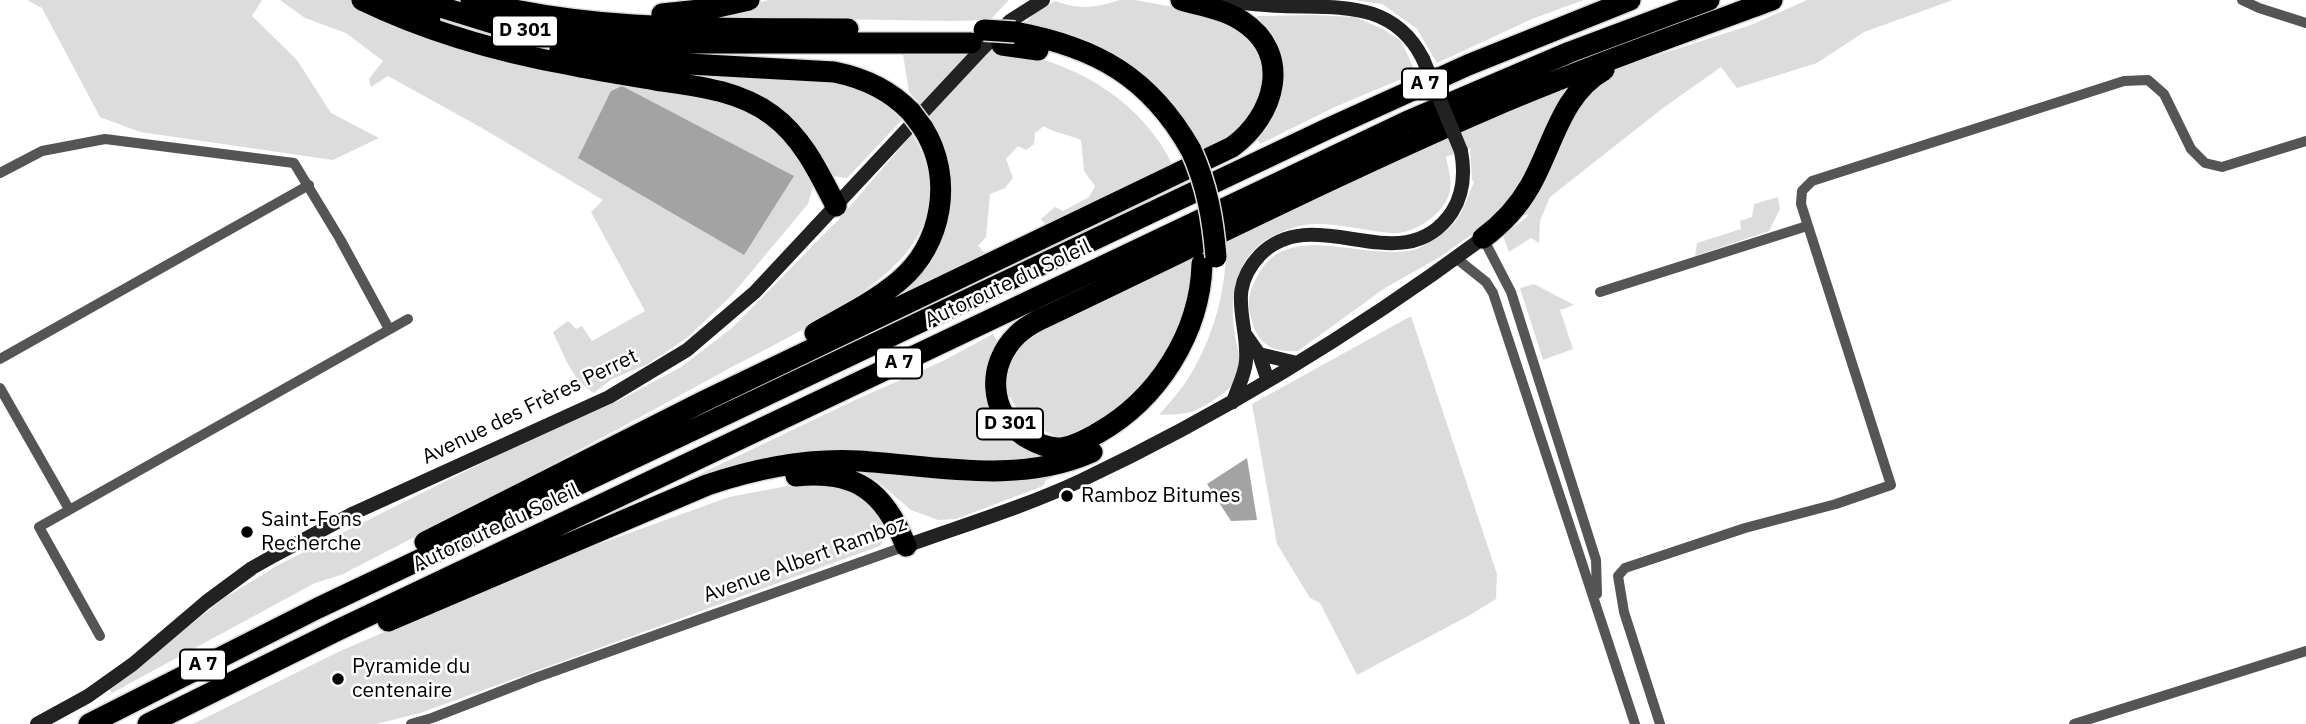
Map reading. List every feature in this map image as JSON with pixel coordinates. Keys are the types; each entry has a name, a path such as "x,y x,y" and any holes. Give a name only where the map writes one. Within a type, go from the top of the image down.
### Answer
{"highway":[{"path":"362,0 423,26 498,49 579,67 703,87 748,101 771,114 798,140 836,206"},
{"path":"390,0 467,29 576,53 652,62 820,70 844,74 870,82 886,91 917,120 935,153 940,173 941,195 934,231 914,264 898,282 872,300 714,389 702,402"},
{"name":"D 301","path":"338,630 372,628 707,485 778,465 859,461 941,470 985,471 1041,467 1081,457 1105,445 1132,426 1157,403 1180,375 1199,341 1213,290 1209,260 1185,154 1130,95 1109,79 1073,60 1009,33 978,37 673,43 601,40 544,34 499,25 418,0"},
{"name":"D 301","path":"471,0 566,20 978,37"},
{"path":"566,20 681,13 749,0"},
{"path":"318,608 339,585 702,402 1214,157 1241,141 1255,127 1268,105 1273,74 1268,54 1255,33 1239,19 1181,0"},
{"name":"Autoroute du Soleil","path":"89,724 318,608 1376,106 1529,39 1630,0"},
{"name":"Autoroute du Soleil","path":"148,724 338,630 1406,122 1570,52 1709,0"},
{"path":"1483,238 1504,221 1522,199 1566,108 1580,88 1602,72 1656,49 1668,38 1772,0"},
{"name":"D 301","path":"1209,260 1195,309 1178,353 1154,387 1135,406 1105,428 1065,447 1042,445 1015,430 998,401 995,381 997,369 1016,335 1039,320 1423,138 1561,79 1668,38"},
{"path":"612,526 631,524 755,482 820,475 855,483 879,498 895,519 906,546"}],"main road":[{"path":"1009,33 1020,0"},
{"path":"1009,33 1044,0"},
{"path":"1201,0 1347,7 1370,12 1398,26 1415,45 1423,60 1461,150 1464,177 1457,202 1445,221 1424,237 1407,242 1382,244 1304,234 1285,239 1266,250 1252,266 1243,286 1240,310 1246,362 1233,402"},
{"name":"Avenue des Frères Perret","path":"37,724 88,696 133,664 206,602 275,555 354,513 609,397 665,365 732,314 1009,33"},
{"name":"Avenue Albert Ramboz","path":"906,546 1015,508 1071,484 1206,418 1297,363 1483,238"},
{"path":"1244,333 1259,354 1264,384"},
{"path":"1259,354 1297,363"},
{"path":"1246,362 1264,384"}],"street":[{"path":"2242,0 2306,23"},
{"path":"1660,724 1624,612 1618,576 1625,568 1745,528 1836,504 1891,485 1801,204 1802,191 1812,181 2124,81 2148,80 2164,94 2191,149 2205,163 2222,167 2306,141"},
{"path":"0,173 41,151 105,139 294,163 309,185 388,329"},
{"path":"0,359 309,185"},
{"path":"1600,292 1807,226"},
{"path":"1483,238 1511,292 1596,560 1597,607"},
{"path":"1456,258 1486,282 1493,293 1635,724"},
{"path":"100,636 39,527 408,319"},
{"path":"0,388 69,509"},
{"name":"Avenue Albert Ramboz","path":"411,724 906,546"},
{"path":"2074,724 2306,651"}],"shaded area":[{"path":"27,0 262,0 252,16 297,60 331,113 379,138 333,160 140,132 100,117 42,8"},
{"path":"280,0 351,0 420,31 643,87 725,103 756,117 786,141 814,183 808,204 731,296 688,337 648,364 612,379 594,393 574,374 553,332 568,321 576,329 582,326 592,341 645,311 591,212 603,200 388,76 371,87 369,79 383,61 346,33 305,18"},
{"path":"769,0 1009,0 990,20 714,17 716,13"},
{"path":"1120,0 1135,0 1190,10 1243,30 1258,45 1266,84 1250,123 1207,153 1153,91 1121,62 1074,35 1023,24 1037,11 1055,1 1088,7"},
{"path":"1354,0 1584,0 1532,19 1437,63 1417,29 1382,4"},
{"path":"1807,0 1953,0 1864,32 1817,63 1737,88 1721,67 1663,108 1550,197 1540,221 1539,243 1531,238 1509,252 1503,236 1529,215 1525,215 1510,198 1475,232 1440,257 1385,288 1298,351 1279,350 1265,344 1253,324 1249,308 1250,292 1259,273 1272,257 1289,249 1308,245 1394,252 1420,247 1446,231 1458,218 1474,182 1470,148 1446,157 1450,189 1446,202 1434,216 1417,227 1391,233 1311,224 1271,237 1249,256 1237,280 1233,322 1240,364 1238,379 1219,396 1197,410 1183,414 1159,415 1189,377 1212,329 1224,276 1226,241 1368,171 1567,84 1587,88 1621,67 1751,25"},
{"path":"1257,16 1355,17 1383,29 1401,41 1416,73 1337,106 1260,144 1255,137 1278,98 1283,77 1278,55"},
{"path":"902,48 997,50 1061,66 1107,90 1127,106 1146,124 1174,168 1046,226 1041,219 1055,207 1063,211 1089,197 1095,186 1084,171 1081,140 1044,126 1035,133 1034,144 1026,150 1018,146 1006,159 1013,178 1005,188 990,194 986,237 978,246 984,252 990,253 869,310 910,286 933,257 949,220 950,171 940,138 928,113 909,92"},
{"path":"682,76 814,79 853,88 879,98 902,120 847,178 832,176 804,135"},
{"path":"622,86 794,176 744,255 578,158 611,91"},
{"path":"912,134 920,148 929,177 929,205 925,220 910,248 893,267 848,302 796,334 436,526 341,575 315,583 112,693 109,689 224,598 280,564 504,452 620,400 681,367 732,328 840,218"},
{"path":"1778,197 1780,209 1769,231 1695,256 1697,243 1741,229 1740,221 1752,217 1754,204"},
{"path":"1193,255 1192,278 1177,335 1142,387 1115,411 1076,435 1055,436 1025,422 1007,392 1008,368 1018,348 1071,315"},
{"path":"1534,284 1574,305 1560,310 1573,349 1543,360 1520,288"},
{"path":"1411,316 1497,574 1496,599 1357,675 1320,603 1310,598 1277,544 1252,404"},
{"path":"993,334 998,343 987,376 990,410 994,421 1005,435 1044,455 1053,477 1046,480 1043,486 956,519 938,520 911,510 877,481 849,473 830,453 633,506 945,360"},
{"path":"1247,458 1257,520 1231,521 1207,484"},
{"path":"829,483 860,492 887,522 887,534 880,546 420,713 377,724 193,724 338,652 588,548 729,497 787,486"}],"place":[{"name":"Ramboz Bitumes","path":"1067,496"},
{"name":"Saint-Fons Recherche","path":"247,532"},
{"name":"Pyramide du centenaire","path":"338,679"}]}
